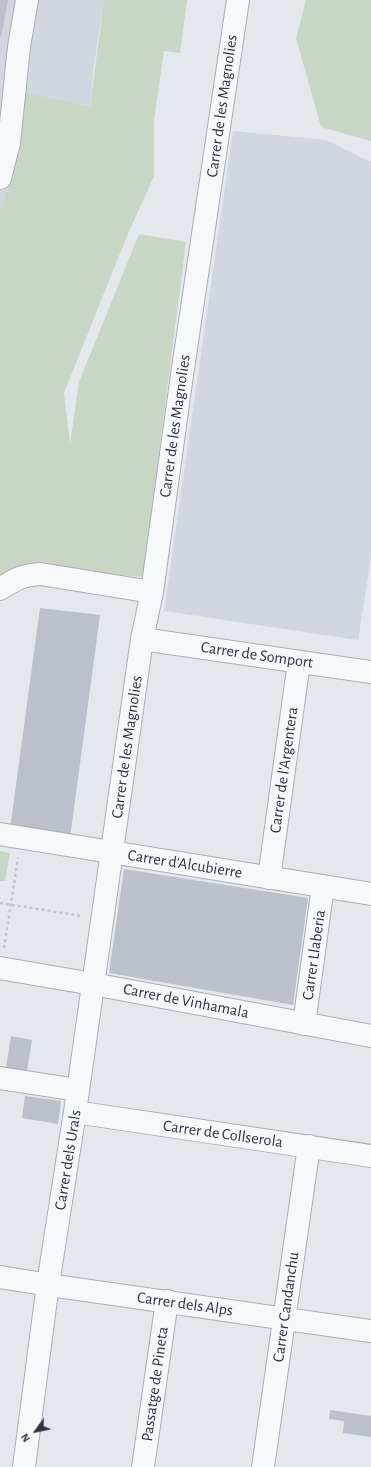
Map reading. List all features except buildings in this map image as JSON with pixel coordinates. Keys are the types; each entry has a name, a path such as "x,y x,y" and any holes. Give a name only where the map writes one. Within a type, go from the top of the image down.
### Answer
{"street":[{"path":"0,178 9,143 7,87 19,47 27,0"},
{"name":"Carrer de les Magnolies","path":"112,852 142,639 152,592 182,375 238,0"},
{"path":"0,589 18,578 40,574 152,592"},
{"name":"Carrer de Somport","path":"142,639 371,672"},
{"name":"Carrer de l'Argentera","path":"269,878 299,662"},
{"name":"Carrer d'Alcubierre","path":"0,834 371,894"},
{"name":"Carrer dels Urals","path":"24,1467 48,1284 76,1112 112,852"},
{"name":"Carrer Llaberia","path":"304,1024 323,886"},
{"name":"Carrer de Vinhamala","path":"0,968 371,1036"},
{"path":"0,1078 78,1090"},
{"name":"Carrer de Collserola","path":"76,1112 371,1156"},
{"name":"Carrer Candanchu","path":"263,1467 309,1146"},
{"name":"Carrer dels Alps","path":"0,1277 371,1331"},
{"name":"Passatge de Pineta","path":"143,1467 167,1301"}],"path":[{"path":"0,968 19,854"},
{"path":"0,903 86,916"}],"shaded area":[{"path":"0,0 104,0 94,65 90,107 21,135 11,181 0,212"},
{"path":"233,131 327,140 371,162 371,558 358,640 164,611"}],"green space":[{"path":"104,0 187,0 180,53 164,51 154,120 154,176 127,236 64,393 70,444 79,382 139,234 186,242 143,577 39,568 0,581 0,212 11,181 21,135 23,92 90,107"},
{"path":"306,0 371,0 371,141 321,127 296,38"},
{"path":"0,851 10,853 5,881 0,881"}]}
